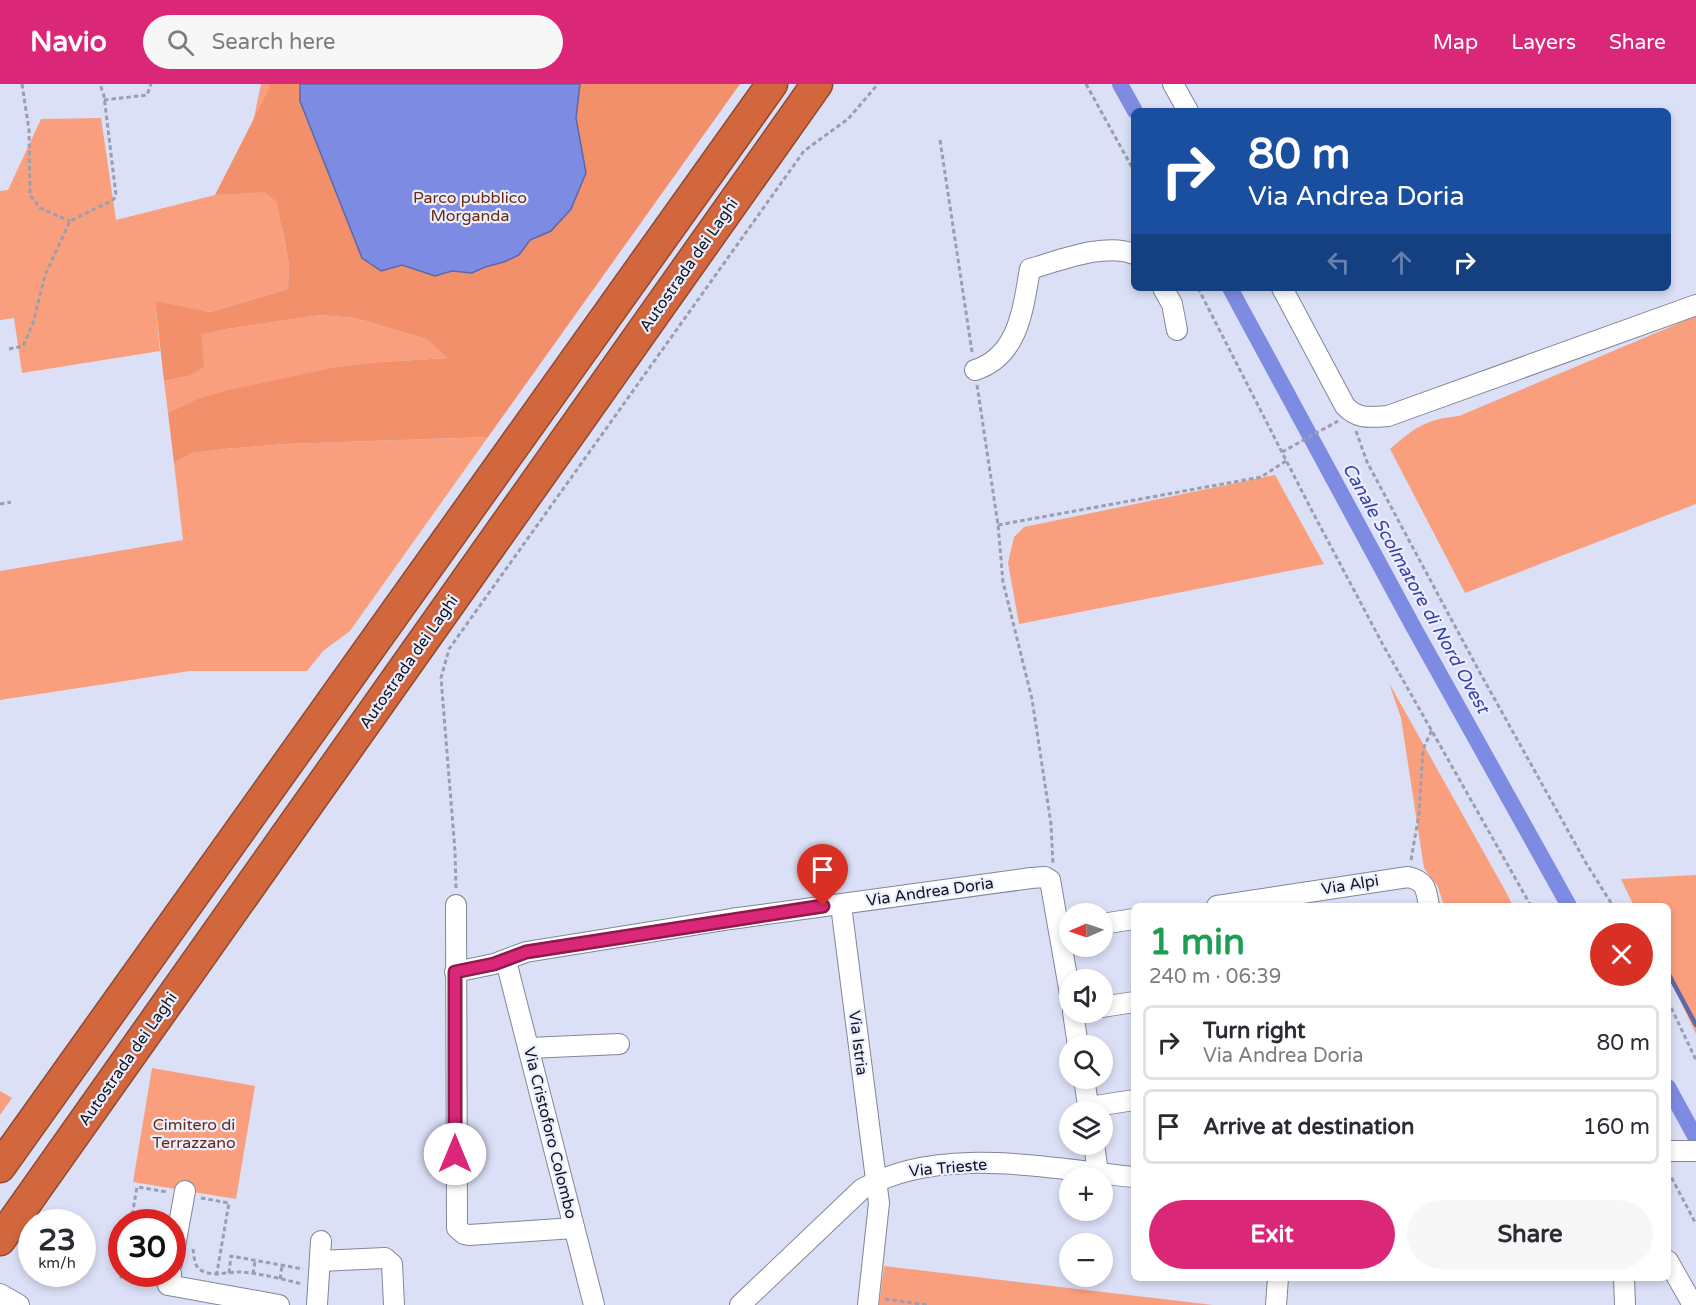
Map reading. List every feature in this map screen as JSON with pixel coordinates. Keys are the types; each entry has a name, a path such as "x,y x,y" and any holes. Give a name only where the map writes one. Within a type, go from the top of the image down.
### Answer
{"highway":[{"path":"0,1167 772,84"},
{"name":"Autostrada dei Laghi","path":"0,1240 817,84"}],"street":[{"path":"1173,84 1186,108"},
{"path":"975,370 1006,351 1022,316 1030,269 1100,250 1118,250 1131,253"},
{"path":"1165,291 1172,304 1177,330"},
{"path":"1284,291 1345,406 1353,414 1367,417 1388,416 1696,305"},
{"name":"Via Andrea Doria","path":"455,972 506,961 526,952 731,919 1031,878 1045,877 1050,880"},
{"path":"1408,877 1419,880 1425,886 1428,903"},
{"name":"Via Alpi","path":"1237,903 1408,877"},
{"path":"1050,880 1059,912"},
{"path":"456,905 457,1228 469,1235 574,1228"},
{"name":"Via Istria","path":"841,905 878,1211 873,1301"},
{"path":"1113,922 1131,919"},
{"name":"Via Cristoforo Colombo","path":"506,961 594,1305"},
{"path":"1113,1005 1131,1002"},
{"path":"529,1048 618,1044"},
{"path":"1113,1104 1131,1101"},
{"path":"1671,1151 1696,1151"},
{"name":"Via Trieste","path":"740,1305 862,1188 875,1181 913,1169 970,1163 1059,1170"},
{"name":"Via Trieste","path":"1113,1175 1131,1177"},
{"path":"182,1209 185,1191"},
{"path":"317,1305 314,1266 321,1241"},
{"path":"314,1266 385,1258 392,1264 394,1305"},
{"path":"1671,1266 1693,1305"},
{"path":"1276,1305 1278,1281"},
{"path":"1624,1281 1624,1305"},
{"path":"186,1283 279,1305"}],"path":[{"path":"22,84 29,130 30,195 40,208 70,221"},
{"path":"9,350 23,346 33,323 45,274 70,221 114,200 116,195 100,84"},
{"path":"104,100 147,95 151,84"},
{"path":"456,905 455,851 441,678 449,650 804,151 848,119 878,84"},
{"path":"1086,84 1131,166"},
{"path":"940,140 998,525 1003,582 1032,699 1049,813 1054,860 1050,880"},
{"path":"1200,291 1382,642 1529,903"},
{"path":"1353,414 1358,440 1366,462 1490,691 1586,863 1612,903"},
{"path":"1282,452 1333,424"},
{"path":"998,525 1261,477 1286,461"},
{"path":"0,504 11,502"},
{"path":"1408,877 1419,814 1424,750 1432,730"},
{"path":"1671,1007 1696,1060"},
{"path":"1671,1177 1696,1224"},
{"path":"186,1238 190,1241 196,1265 200,1269 223,1274 253,1274 302,1284"},
{"path":"229,1273 231,1256 282,1266 314,1266"},
{"path":"253,1274 255,1261"},
{"path":"280,1279 282,1266"},
{"path":"873,1301 928,1305"}],"green space":[{"path":"261,84 720,84 282,229 289,264 288,289 210,312 155,302 160,351 22,373 14,318 0,320 0,191 8,190 41,119 101,118 116,220 215,195 238,193"},
{"path":"320,315 355,318 426,339 449,358 381,362 192,401 168,413 164,381 188,376 201,335"},
{"path":"1696,316 1696,504 1465,593 1390,449 1406,435 1429,422 1459,416"},
{"path":"488,437 350,631 323,651 307,671 190,671 0,700 0,571 183,540 174,463 192,453 285,444"},
{"path":"1275,475 1324,564 1019,624 1008,563 1014,537 1024,527"},
{"path":"1389,683 1512,903 1443,903 1438,887 1424,868 1401,718"},
{"path":"1696,875 1696,1034 1671,981 1671,903 1633,903 1621,879"},
{"name":"Cimitero di Terrazzano","path":"152,1068 255,1086 236,1199 133,1182"},
{"path":"0,1091 12,1098 0,1115"},
{"path":"884,1266 1213,1305 879,1305"}],"shaded area":[{"path":"269,84 300,84 300,101 362,258 381,270 402,265 435,276 452,271 472,273 504,262 519,255 530,240 551,231 586,173 576,118 580,84 740,84 488,437 285,444 192,453 174,463 168,413 192,401 225,391 332,368 448,358 426,339 355,318 320,315 201,335 204,367 188,376 164,381 155,301 210,312 288,289 289,264 277,202 265,192 215,195 269,89"}],"water":[{"path":"300,84 580,84 576,118 586,173 571,209 551,231 530,240 519,255 472,273 452,271 435,276 402,265 381,271 362,258 300,101"}],"waterway":[{"name":"Canale Scolmatore di Nord Ovest","path":"1120,84 1133,108"},
{"name":"Canale Scolmatore di Nord Ovest","path":"1232,291 1414,628 1567,903"},
{"path":"1671,979 1696,1025"},
{"name":"Canale Scolmatore di Nord Ovest","path":"1671,1092 1696,1138"}],"route":[{"path":"455,1154 455,972 506,961 526,952 823,906"}],"park label":[{"name":"Parco pubblico Morganda","path":"470,207"}]}
